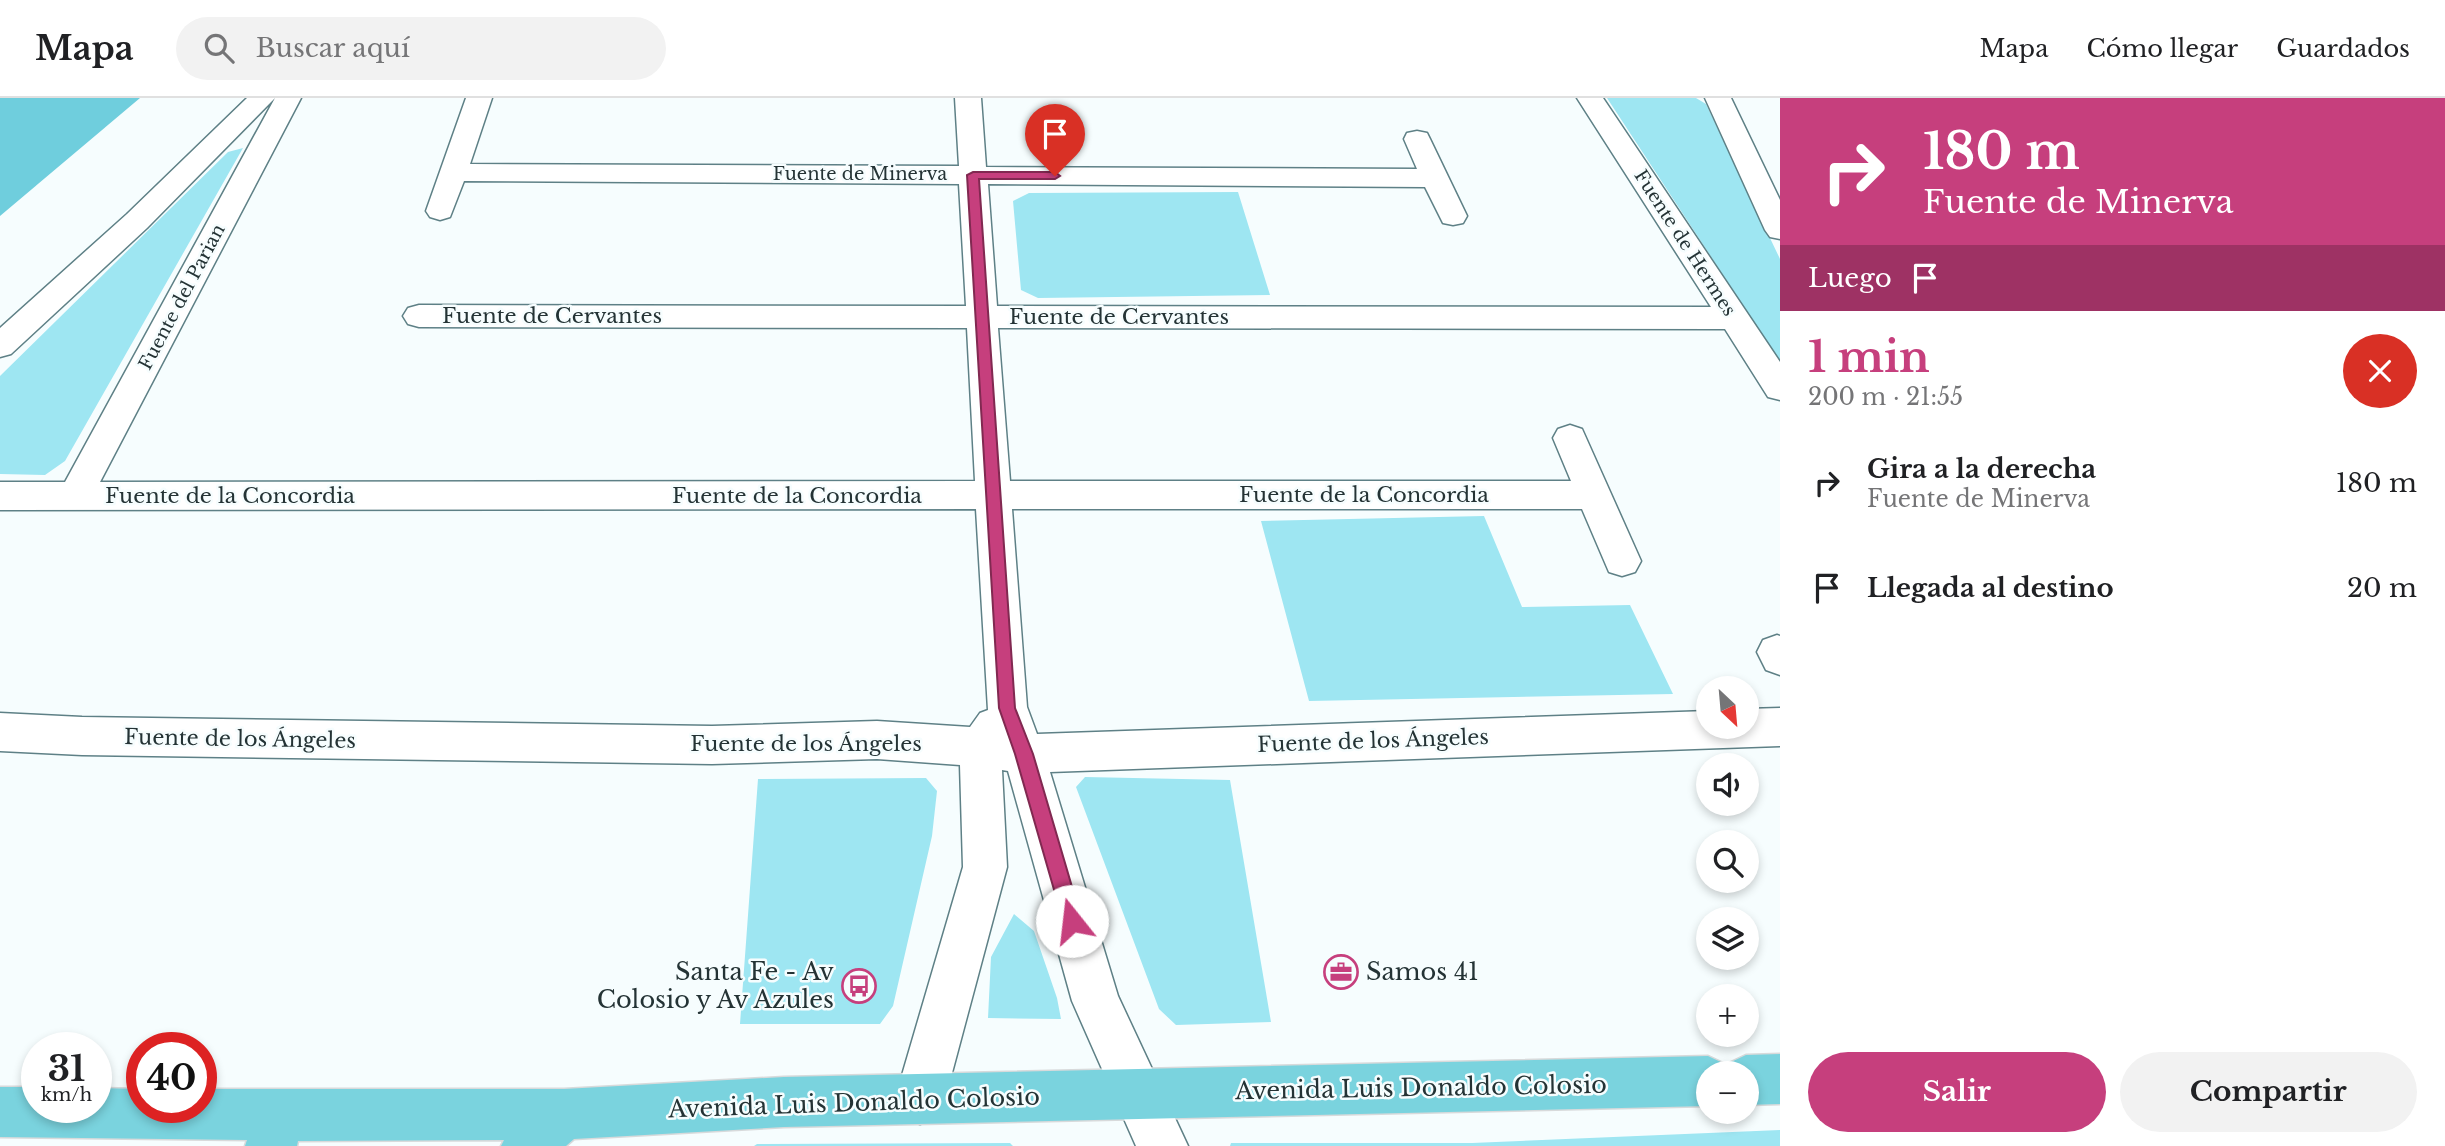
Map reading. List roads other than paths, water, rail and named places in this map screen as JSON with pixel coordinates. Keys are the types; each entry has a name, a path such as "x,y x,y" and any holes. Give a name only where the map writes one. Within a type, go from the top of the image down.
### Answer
{"main road":[{"path":"1759,1080 1780,1079"},
{"name":"Avenida Luis Donaldo Colosio","path":"0,1112 275,1131 784,1102 1696,1081"},
{"path":"527,1146 564,1114"}],"street":[{"path":"0,346 137,221 262,98"},
{"name":"Fuente del Parian","path":"75,496 288,98"},
{"path":"440,211 479,98"},
{"path":"968,98 1007,708 1024,754 1096,1001 1162,1146"},
{"name":"Fuente de Hermes","path":"1590,98 1780,388"},
{"path":"1718,98 1780,230"},
{"path":"1418,139 1453,216"},
{"name":"Fuente de Minerva","path":"453,172 1436,178"},
{"name":"Fuente de Cervantes","path":"419,316 1735,318"},
{"path":"1570,438 1622,561"},
{"name":"Fuente de la Concordia","path":"0,496 1595,495"},
{"path":"920,1099 985,867 979,747 1007,708"},
{"name":"Fuente de los Ángeles","path":"0,733 712,745 877,740 979,747 1024,754 1780,727"}],"place":[{"name":"Samos 41","path":"1341,972"},
{"name":"Santa Fe - Av Colosio y Av Azules","path":"859,986"}]}
